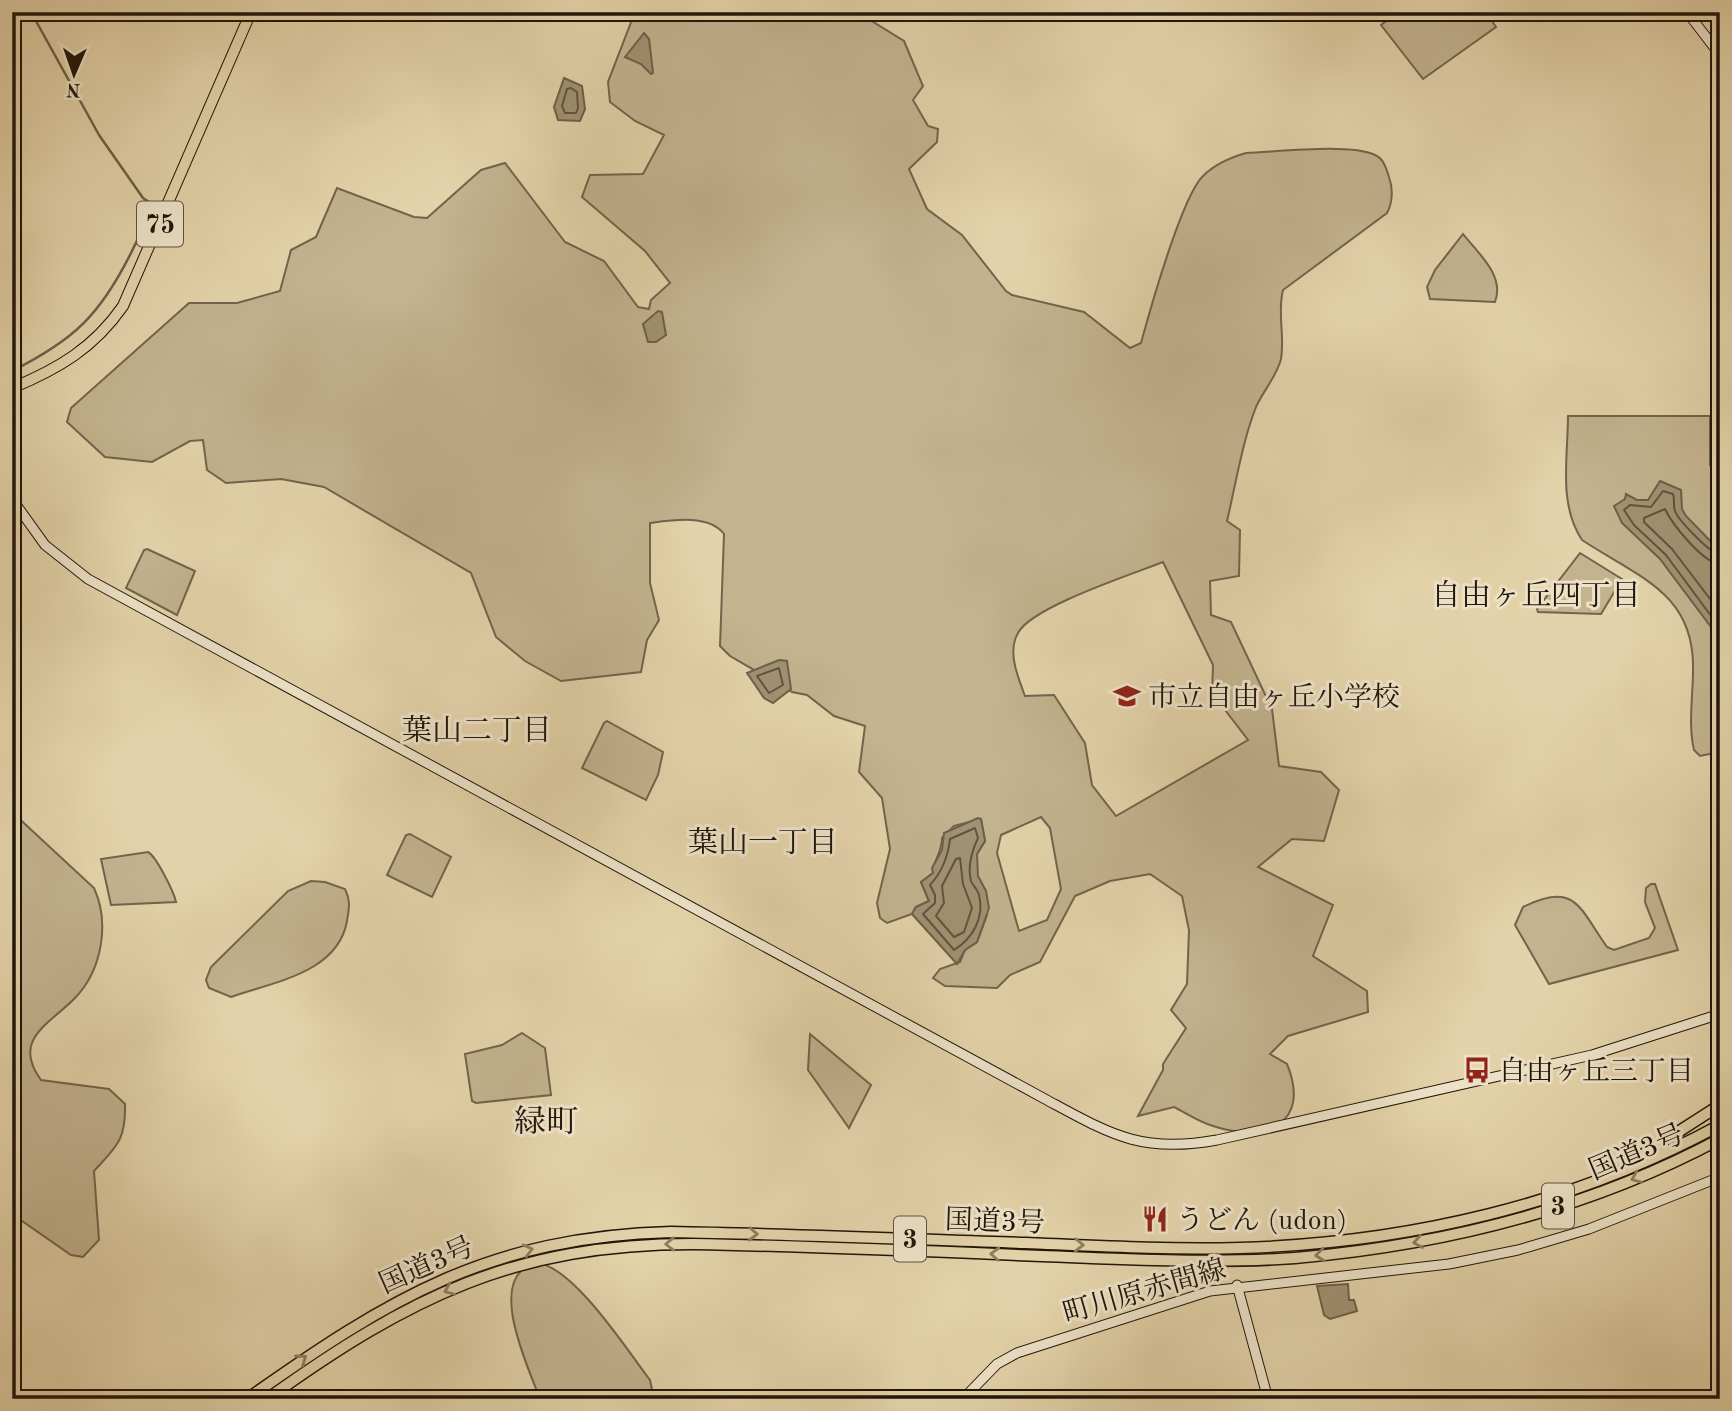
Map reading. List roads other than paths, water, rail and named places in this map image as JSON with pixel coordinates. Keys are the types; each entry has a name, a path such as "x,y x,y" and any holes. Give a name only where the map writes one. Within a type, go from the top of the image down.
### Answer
{"highway":[{"path":"1606,1177 1720,1105"},
{"name":"国道3号","path":"247,1399 336,1336 404,1296 499,1258 561,1242 615,1234 670,1232 1158,1248 1292,1245 1432,1228 1531,1203 1658,1156 1720,1125"},
{"name":"国道3号","path":"267,1399 344,1345 418,1303 496,1272 561,1255 666,1244 1156,1259 1292,1258 1434,1240 1534,1214 1620,1184 1720,1139"}],"main road":[{"name":"75","path":"12,388 83,351 123,306 251,12"}],"street":[{"path":"1687,12 1720,55"},
{"path":"12,499 44,545 88,579 1045,1099 1098,1127 1144,1144 1186,1145 1217,1140 1592,1055 1720,1014"},
{"name":"町川原赤間線","path":"963,1399 997,1364 1017,1353 1183,1297 1237,1286 1487,1258 1563,1237 1720,1177"},
{"path":"1237,1286 1268,1399"}],"water":[{"path":"644,33 649,39 651,74 641,64 625,57"},
{"path":"564,78 582,86 585,109 580,121 558,120 554,107"},
{"path":"658,311 662,312 666,335 656,342 648,342 643,324"},
{"path":"1660,481 1681,490 1682,509 1686,516 1720,551 1720,639 1660,559 1622,523 1614,506 1625,499 1626,494 1637,500 1648,500"},
{"path":"779,660 787,661 791,689 773,703 764,698 747,673"},
{"path":"981,819 985,841 977,854 978,876 986,891 989,908 977,942 965,950 957,964 912,914 916,907 929,901 921,882 933,873 932,868 942,850 944,833"},
{"path":"1348,1284 1349,1300 1354,1300 1357,1311 1330,1319 1324,1315 1317,1286"}],"waterway":[{"path":"12,371 34,360 69,336 96,309 120,275 152,204 143,198 99,135 31,12"}],"place":[{"name":"市立自由ヶ丘小学校","path":"1127,696"},
{"name":"自由ヶ丘三丁目","path":"1477,1070"},
{"name":"うどん (udon)","path":"1155,1219"}],"district":[{"name":"自由ヶ丘四丁目","path":"1536,595"},
{"name":"葉山二丁目","path":"477,730"},
{"name":"葉山一丁目","path":"763,842"},
{"name":"緑町","path":"546,1121"}]}
